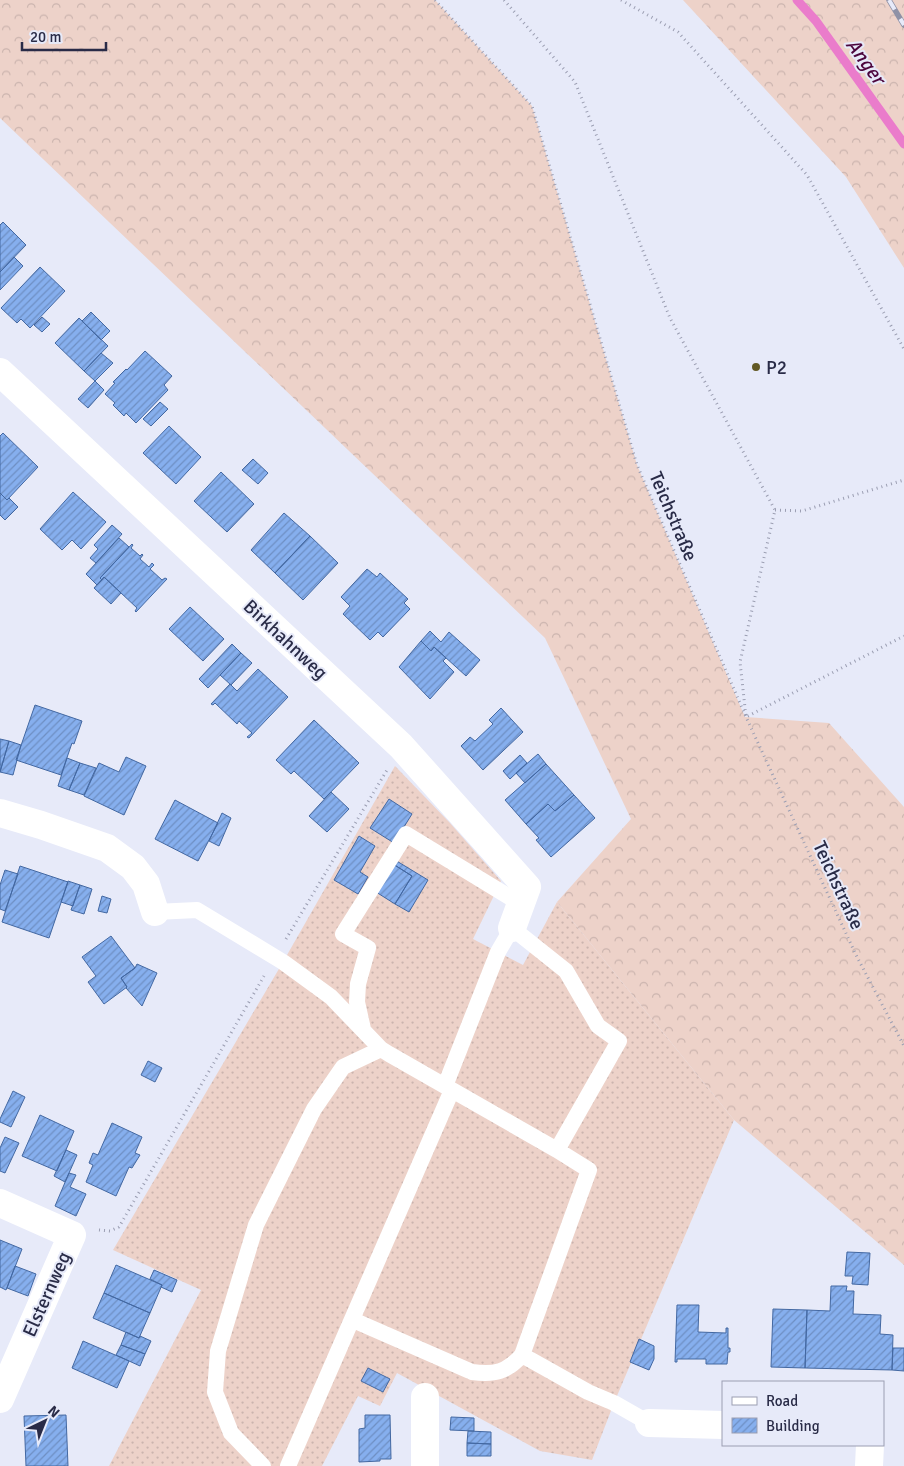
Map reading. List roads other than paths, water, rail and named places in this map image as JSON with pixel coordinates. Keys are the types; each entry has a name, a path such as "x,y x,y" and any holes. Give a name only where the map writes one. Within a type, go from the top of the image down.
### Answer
{"street":[{"name":"Birkhahnweg","path":"0,372 401,746 527,888 516,916"},
{"path":"0,813 107,848 133,867 146,884 156,912"},
{"name":"Elsternweg","path":"0,1203 72,1235 0,1399"},
{"path":"425,1397 425,1466"},
{"path":"649,1422 722,1425"},
{"path":"869,1466 870,1446"}],"lane":[{"path":"363,1030 357,1002 358,984 368,948 343,934 406,834 516,916 566,971 598,1026 619,1041 558,1150"},
{"path":"156,912 197,910 275,957 331,997 381,1049 558,1150 589,1170 522,1354 513,1365 495,1373 472,1372 353,1320"},
{"path":"288,1466 353,1320 449,1088 498,952 516,916"},
{"path":"263,1466 231,1433 215,1392 218,1351 256,1225 314,1109 343,1067 381,1049"},
{"path":"522,1354 588,1392 614,1402 649,1422"}],"waterway":[{"name":"Anger","path":"797,0 816,21 904,144"}],"railway":[{"path":"889,0 904,25"}],"place":[{"name":"P2","path":"756,367"}]}
